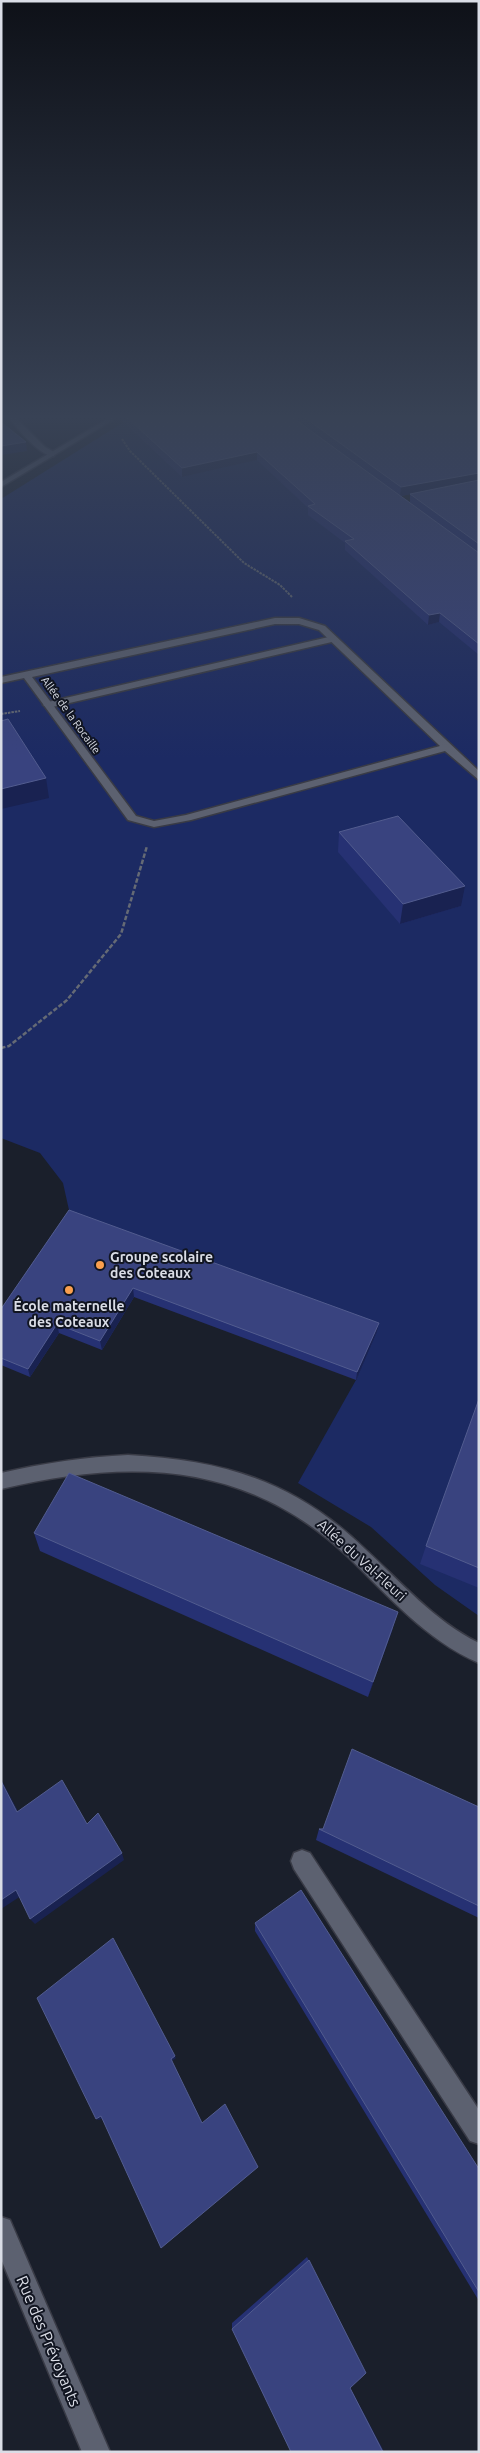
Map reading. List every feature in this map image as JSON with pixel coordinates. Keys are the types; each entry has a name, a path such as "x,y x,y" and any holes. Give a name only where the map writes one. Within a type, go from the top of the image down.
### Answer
{"street":[{"name":"Allée de la Rocaille","path":"447,747 187,818 154,824 132,818 26,675 275,621 289,619 307,621 322,628 479,777"},
{"path":"48,705 333,639"},
{"path":"1,680 26,675"},
{"name":"Allée du Val-Fleuri","path":"1,1481 57,1469 102,1464 157,1462 201,1469 241,1480 290,1501 327,1527 422,1614 449,1636 479,1653"},
{"path":"302,1860 479,2132"},
{"name":"Rue des Prévoyants","path":"1,2230 96,2452"}],"path":[{"path":"210,529 244,563 280,585 322,628"},
{"path":"1,1048 9,1046 67,1000 121,934 154,824"}],"shaded area":[{"path":"1,529 418,529 479,576 479,1616 435,1585 371,1527 298,1483 356,1380 377,1331 71,1219 63,1183 40,1153 1,1138"}],"building":[{"path":"341,529 447,529 479,553 479,644 440,613 429,615 345,541 354,539"},
{"path":"459,529 479,529 479,544"},
{"path":"8,719 46,778 1,789 1,721"},
{"path":"398,816 465,886 403,904 339,832"},
{"path":"69,1210 379,1323 357,1372 133,1288 100,1341 57,1324 28,1369 1,1358 1,1309"},
{"path":"479,1399 479,1568 426,1546"},
{"path":"69,1473 398,1612 373,1682 34,1533"},
{"path":"352,1749 479,1807 479,1906 319,1829 323,1829"},
{"path":"62,1780 87,1824 98,1813 122,1853 30,1919 16,1890 1,1900 1,1781 17,1812"},
{"path":"301,1890 479,2169 479,2292 255,1923"},
{"path":"113,1938 175,2056 171,2059 202,2123 225,2104 258,2167 161,2248 101,2116 96,2119 37,1998"},
{"path":"309,2260 366,2373 350,2388 383,2452 291,2452 232,2329"}],"place":[{"name":"Groupe scolaire des Coteaux","path":"100,1265"},
{"name":"École maternelle des Coteaux","path":"69,1290"}]}
